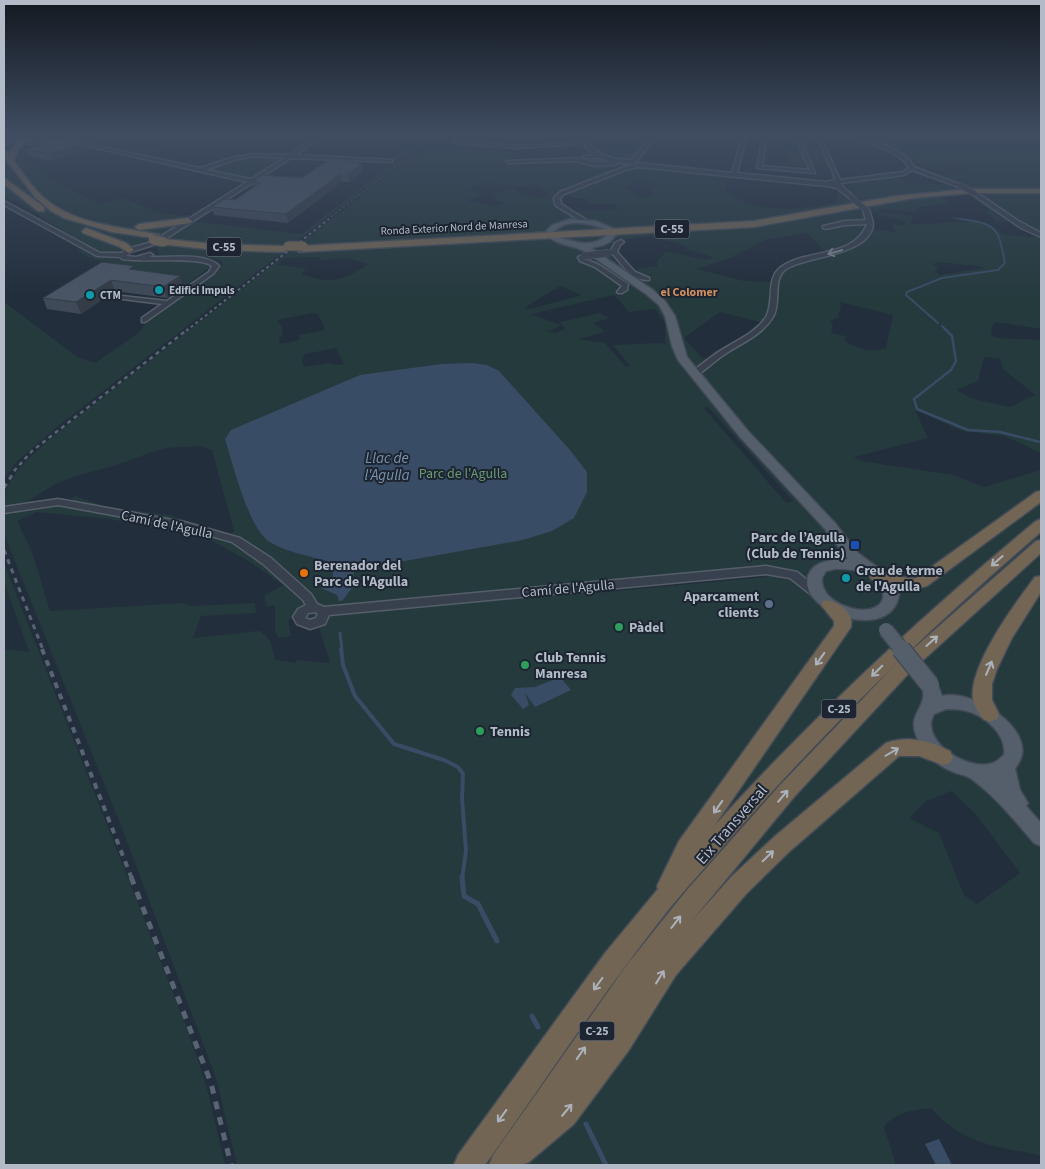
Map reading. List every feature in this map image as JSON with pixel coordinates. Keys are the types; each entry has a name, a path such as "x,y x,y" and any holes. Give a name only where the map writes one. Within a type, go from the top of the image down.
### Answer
{"highway":[{"name":"Ronda Exterior Nord de Manresa","path":"13,188 41,209 85,226 159,241 214,247 301,247 427,243 751,223 798,218 923,194 963,191 1041,191"},
{"name":"Ronda Exterior Nord de Manresa","path":"32,188 42,200 66,214 98,225 159,241"},
{"name":"Ronda Exterior Nord de Manresa","path":"301,247 751,223 806,214 890,195 996,188"},
{"path":"41,209 49,216 123,245 130,251"},
{"path":"66,214 118,226 167,231 159,241"},
{"path":"143,228 188,221"},
{"path":"596,223 751,223"},
{"path":"610,234 623,235 703,230 751,223"},
{"path":"403,241 553,232"},
{"path":"427,243 568,243"},
{"path":"873,572 895,583 912,584 921,582 1041,494"},
{"name":"Eix Transversal","path":"468,1165 614,962 660,904 769,780 890,658 969,585 1041,524"},
{"name":"Eix Transversal","path":"504,1165 635,976 694,899 787,791 903,668 981,596 1041,545"},
{"path":"990,714 982,696 984,680 996,650 1030,594 1041,581"},
{"path":"660,904 687,848 842,627 842,619 823,599"},
{"path":"504,1165 564,1114 620,1041 667,966 739,885 782,844 893,749 916,746 943,757"}],"main road":[{"path":"596,248 610,234 596,223 573,219 553,232 568,243 596,248 612,268 653,295 666,309 672,323 678,349 695,373 744,434 830,526 853,556 885,582 891,593 889,604 884,610 883,620 886,630 930,685 942,695 974,706 990,714 1004,726 1013,741 1013,755 1005,766 992,771 976,771 956,765 932,747 923,731 922,721 933,696 930,685"},
{"path":"830,526 837,540 839,555 835,564"},
{"path":"873,572 850,564 835,564 819,570 813,580 823,599 842,611 855,614 869,614 884,610"},
{"path":"855,614 886,630"},
{"path":"928,708 941,702 958,702"},
{"path":"1005,766 1011,792 1041,837"},
{"path":"976,771 989,780 1026,817"}],"street":[{"path":"4,203 91,252 100,255 130,251 159,241 241,188"},
{"path":"573,219 558,205 557,198 562,193 575,188"},
{"path":"695,373 765,323 774,307 775,280 778,273 808,258 853,245 868,232 869,222 866,210 842,188"},
{"path":"964,188 1000,210 1018,225 1041,235"},
{"path":"825,227 845,223 869,222"},
{"path":"144,258 152,253 159,241"},
{"path":"611,253 617,244 621,242"},
{"path":"130,251 127,259 144,258 174,261 202,259 216,263 211,273 145,320"},
{"path":"620,292 625,290 626,285 597,266 582,260 582,257 611,253 633,273 648,279"},
{"path":"115,296 167,303"},
{"name":"Camí de l'Agulla","path":"6,510 58,502 184,525 236,540 267,560 307,597 316,611 766,570 793,575 812,573 819,570"},
{"name":"Camí de l'Agulla","path":"793,575 823,599"}],"green space":[{"path":"4,188 65,188 101,204 122,198 161,213 181,216 190,215 183,220 301,234 362,188 366,188 58,426 17,461 4,479 4,302 77,357 95,363 137,334 148,321 223,265 222,261 207,258 160,256 156,247 135,247 107,254 96,252 20,203 4,196"},
{"name":"Parc de l'Agulla","path":"372,188 472,188 468,189 483,194 468,201 498,206 504,203 495,199 497,198 492,194 516,188 520,195 544,198 549,194 540,188 627,188 640,198 655,195 650,189 653,188 725,188 724,190 741,201 767,208 790,209 836,203 838,190 849,199 856,198 847,189 848,188 1041,188 1041,329 996,322 991,327 992,336 998,338 1041,340 1041,453 1005,436 962,431 915,410 928,438 854,457 861,461 953,475 984,487 1041,470 1041,1156 972,1139 945,1123 931,1108 899,1115 884,1127 896,1165 237,1165 216,1078 121,826 4,534 3,511 7,488 20,468 48,441","holes":["565,195 586,200 589,204 615,204 618,210 574,211 563,202","968,195 988,208 987,212 997,223 1010,221 1036,235 1030,237 1001,234 984,223 963,219 950,218 968,222 916,224 911,223 913,216 877,212 883,209 916,212 918,207 950,203 941,198","874,213 906,222 905,226 892,224 895,232 873,229 872,215","807,233 825,251 784,264 775,271 771,282 744,281 697,269 732,257 765,240","650,236 684,245 689,250 713,257 707,260 669,252 665,253 656,262 658,266 635,269 617,251 617,247 623,243 620,242","320,257 318,260 346,258 369,264 350,275 334,280 323,280 300,274 307,269 278,265 283,258","937,262 984,268 940,275 935,272 938,267 933,265","560,286 581,295 530,309 526,308","614,295 629,312 655,309 665,323 665,344 613,345 630,366 626,367 605,343 579,339 605,332 594,323 609,318 600,313 559,322 566,329 554,333 521,321 550,331 561,325 534,315 523,320 536,313","840,302 893,315 886,348 881,350 865,349 845,341 845,336 831,333 833,324 830,321 840,317 838,315 841,307","720,312 760,322 745,335 715,351 708,358 702,358 684,338","312,313 318,314 325,330 299,335 300,340 280,344 279,339 283,333 282,327 277,320","336,348 344,364 328,363 304,367 302,359 305,354","984,357 1000,359 1003,369 1035,395 1010,407 973,399 956,390 978,381","708,407 793,501 786,503 704,408","200,446 212,450 234,531 231,534 169,515 107,507 75,496 70,500 28,501 54,485 75,476 117,465 167,448","36,512 110,519 209,539 250,562 283,585 264,596 267,607 275,605 275,631 278,638 291,636 288,621 292,617 299,626 319,627 330,663 296,660 296,663 276,660 269,639 259,631 193,638 201,616 256,613 255,603 191,606 184,603 50,611 31,549 17,521","766,575 767,577 584,594 583,593","951,791 975,813 1020,873 977,904 964,895 939,833 909,818 925,802"]},
{"path":"80,249 94,256 127,261 203,261 212,265 184,287 94,275 113,262 94,260 77,250"},
{"path":"4,563 186,1026 206,1084 225,1165 4,1165 4,649 29,652 4,581"}],"water":[{"name":"Llac de l'Agulla","path":"472,363 487,365 499,371 570,450 587,472 587,492 574,518 552,531 523,540 354,571 353,579 356,583 365,584 352,588 342,601 339,601 337,595 321,588 332,580 333,573 327,561 279,547 266,539 259,531 241,492 225,439 231,430 360,375 441,364"},
{"path":"560,677 571,690 535,707 525,693 529,705 523,709 511,695 515,688 535,687"},
{"path":"939,1139 952,1165 936,1165 925,1144"}],"building":[{"path":"253,188 322,188 286,214 212,207 224,199 235,200"},
{"path":"102,262 134,266 129,269 180,276 163,287 111,280 76,302 43,298"}],"waterway":[{"path":"953,218 970,220"},
{"path":"938,323 906,295 907,292 942,278 998,270 1005,263 1001,242 995,230 983,223 961,219"},
{"path":"942,326 952,336 956,361 951,370 914,399 917,409 968,430 1000,432 1040,442"},
{"path":"340,633 342,650"},
{"path":"341,649 343,665 355,696 394,744 444,760 458,767 463,774 462,798 466,851 462,878"},
{"path":"462,878 464,896 478,904 497,941"},
{"path":"532,1016 538,1027"},
{"path":"586,1124 606,1165"}],"railway":[{"path":"327,220 369,188"},
{"path":"186,331 329,219"},
{"path":"14,471 32,451 188,329"},
{"path":"4,488 15,470"},
{"path":"4,550 43,650"},
{"path":"42,649 132,879"},
{"path":"131,877 211,1083 231,1165"}],"place":[{"name":"Edifici Impuls","path":"159,290"},
{"name":"CTM","path":"90,295"},
{"name":"Parc de l’Agulla (Club de Tennis)","path":"855,545"},
{"name":"Berenador del Parc de l'Agulla","path":"304,573"},
{"name":"Creu de terme de l'Agulla","path":"846,578"},
{"name":"Aparcament clients","path":"769,604"},
{"name":"Pàdel","path":"619,627"},
{"name":"Club Tennis Manresa","path":"525,665"},
{"name":"Tennis","path":"480,731"}],"district":[{"name":"el Colomer","path":"689,292"}]}
